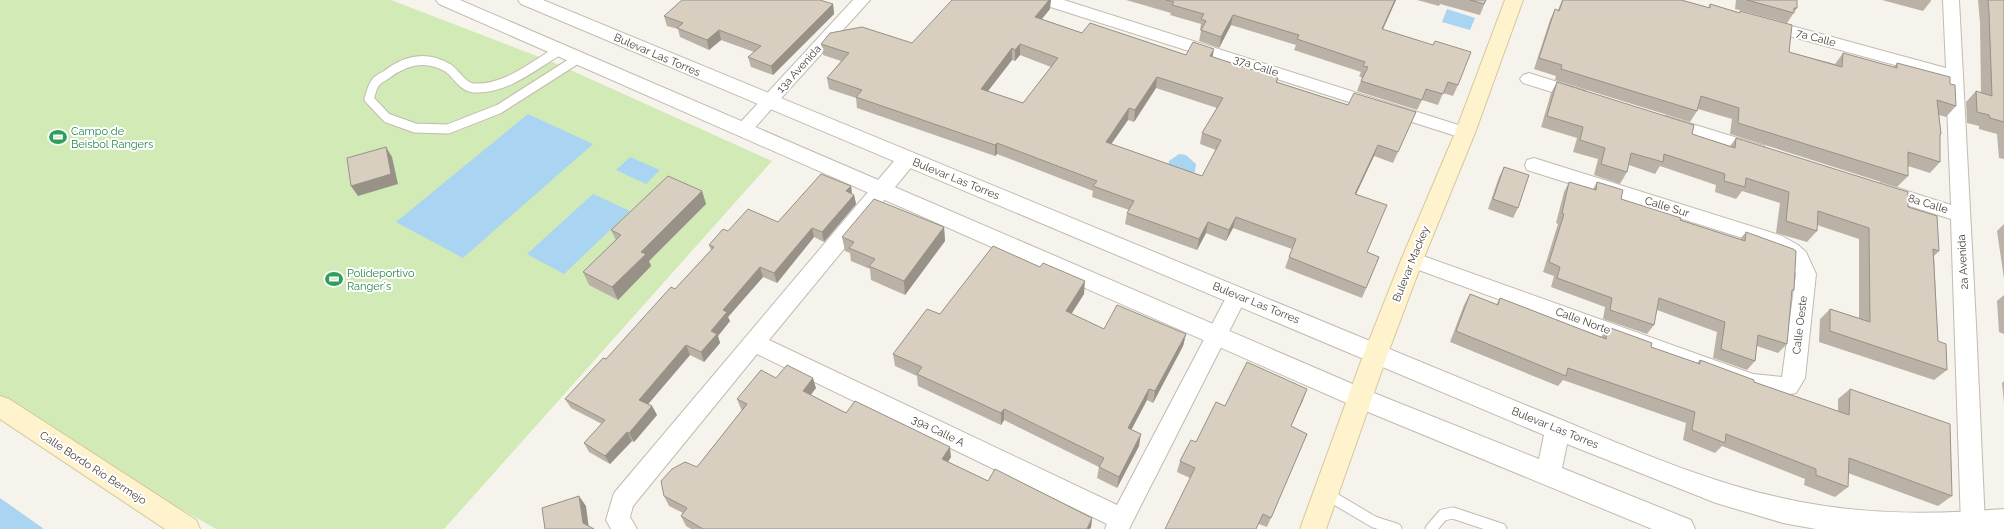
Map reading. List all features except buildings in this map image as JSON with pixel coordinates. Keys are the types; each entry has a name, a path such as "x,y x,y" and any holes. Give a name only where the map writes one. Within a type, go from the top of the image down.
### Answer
{"main road":[{"name":"Bulevar Mackey","path":"1313,529 1376,353 1412,260 1465,133 1514,0"},
{"name":"Calle Bordo Río Bermejo","path":"0,406 187,529"}],"street":[{"path":"445,0 1360,398 1682,529"},
{"name":"Bulevar Las Torres","path":"527,0 768,102 1376,353 1557,430 1680,478 1754,503 1810,515 1866,523 1918,526 1973,525 2004,521"},
{"name":"13a Avenida","path":"743,130 862,0"},
{"name":"37a Calle","path":"1047,0 1465,133"},
{"name":"2a Avenida","path":"1951,0 1973,525"},
{"name":"7a Calle","path":"1747,19 1955,76"},
{"path":"1529,79 1597,100"},
{"path":"1650,117 1771,155"},
{"path":"622,525 622,501 907,159"},
{"name":"Calle Sur","path":"1534,165 1776,241 1789,248 1797,255"},
{"name":"8a Calle","path":"1862,184 1960,215"},
{"name":"Calle Oeste","path":"1777,387 1788,386 1794,378 1806,274 1804,264 1797,255"},
{"name":"Calle Norte","path":"1412,260 1753,382 1777,387"},
{"path":"1119,524 1237,296"},
{"name":"39a Calle A","path":"754,343 1119,524"},
{"path":"1548,475 1557,430"}],"lane":[{"path":"560,50 503,84 490,88 473,89 465,86 451,69 434,60 418,60 401,64 376,83 368,99 386,118 415,128 448,129 499,109 579,58"},
{"path":"1325,493 1374,522 1396,529"},
{"path":"1431,529 1444,515 1453,513 1501,529"}],"green space":[{"name":"Polideportivo Ranger´s","path":"0,0 391,0 555,63 772,161 444,529 216,529 98,462 0,396"}],"water":[{"path":"1447,9 1475,18 1470,30 1442,22"},
{"path":"528,114 593,144 463,258 396,222"},
{"path":"1179,154 1186,155 1196,164 1195,172 1192,174 1168,168 1169,161"},
{"path":"630,157 660,170 646,184 616,170"},
{"path":"593,194 630,211 564,274 527,254"},
{"path":"0,498 44,529 0,529"}],"place":[{"name":"Campo de Beisbol Rangers","path":"58,137"},
{"name":"Polideportivo Ranger´s","path":"334,279"}]}
